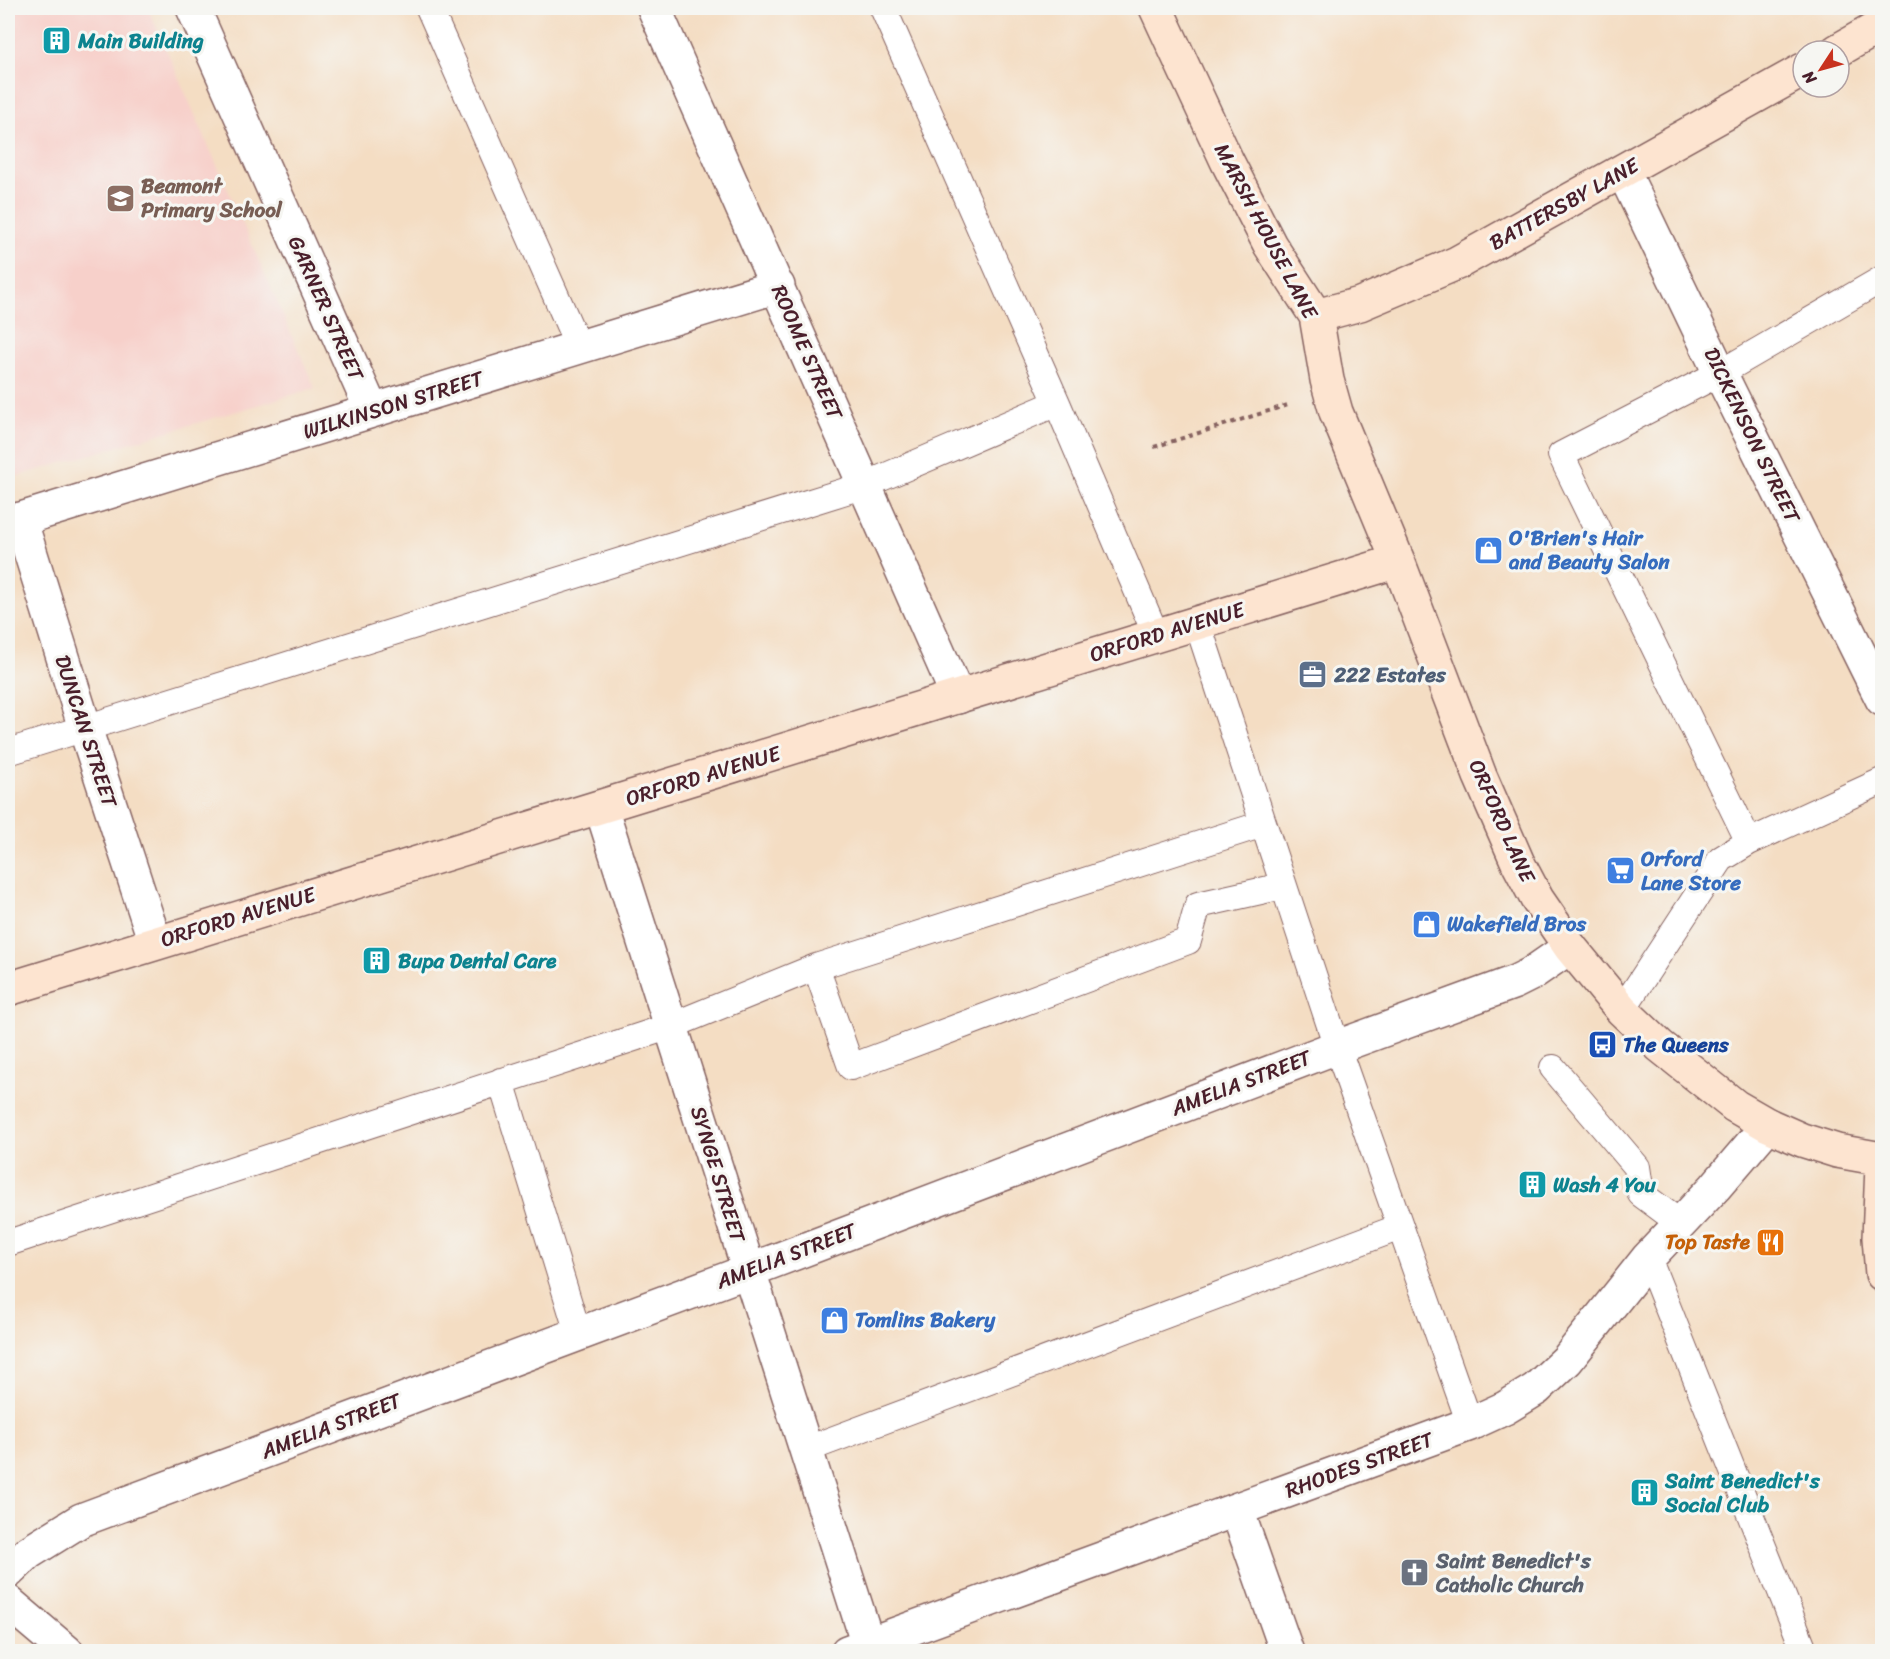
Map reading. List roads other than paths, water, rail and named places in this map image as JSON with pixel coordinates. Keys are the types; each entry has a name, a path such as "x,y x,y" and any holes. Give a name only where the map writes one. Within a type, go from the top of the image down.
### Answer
{"street":[{"name":"GARNER STREET","path":"193,8 372,411"},
{"name":"ROOME STREET","path":"654,8 958,697"},
{"name":"MARSH HOUSE LANE","path":"1156,8 1227,161 1270,244 1316,316 1327,380 1336,412 1398,561"},
{"path":"1851,43 1882,25"},
{"name":"BATTERSBY LANE","path":"1316,316 1360,304 1451,266 1791,77"},
{"name":"DICKENSON STREET","path":"1623,171 1720,373 1882,699"},
{"name":"WILKINSON STREET","path":"14,521 778,286"},
{"name":"DUNCAN STREET","path":"14,521 155,942"},
{"name":"ORFORD AVENUE","path":"8,988 1398,561"},
{"name":"ORFORD LANE","path":"1398,561 1508,842 1537,899 1570,947 1622,1010 1698,1078 1735,1106 1768,1125 1802,1140 1882,1159"},
{"name":"SYNGE STREET","path":"601,807 805,1450 857,1648"},
{"name":"AMELIA STREET","path":"8,1572 28,1553 81,1520 1515,982 1532,974 1570,947"},
{"name":"RHODES STREET","path":"857,1648 1470,1424 1505,1408 1536,1389 1567,1360 1648,1258 1715,1187 1768,1125"},
{"path":"1882,1166 1879,1238 1882,1274"},
{"path":"1237,1510 1287,1652"},
{"path":"8,1602 68,1652"}],"lane":[{"path":"429,8 579,348"},
{"path":"883,8 1156,635"},
{"path":"1749,842 1561,455 1720,373 1882,279"},
{"path":"8,752 865,485 1057,404"},
{"path":"1197,622 1337,1047 1470,1424"},
{"path":"1622,1010 1721,859 1749,842 1882,781"},
{"path":"8,1243 671,1026 816,967 1263,824"},
{"path":"816,967 850,1067 1188,941 1198,905 1283,886"},
{"path":"1553,1068 1637,1167 1641,1194 1680,1223"},
{"path":"501,1082 578,1333"},
{"path":"805,1450 1400,1227"},
{"path":"1648,1258 1805,1652"}],"place":[{"name":"Main Building","path":"57,41"},
{"name":"Beamont Primary School","path":"120,198"},
{"name":"O'Brien's Hair and Beauty Salon","path":"1488,550"},
{"name":"222 Estates","path":"1313,675"},
{"name":"Orford Lane Store","path":"1620,871"},
{"name":"Wakefield Bros","path":"1426,924"},
{"name":"Bupa Dental Care","path":"377,961"},
{"name":"The Queens","path":"1602,1045"},
{"name":"Wash 4 You","path":"1532,1185"},
{"name":"Top Taste","path":"1771,1242"},
{"name":"Tomlins Bakery","path":"834,1320"},
{"name":"Saint Benedict's Social Club","path":"1644,1493"},
{"name":"Saint Benedict's Catholic Church","path":"1415,1573"}]}
